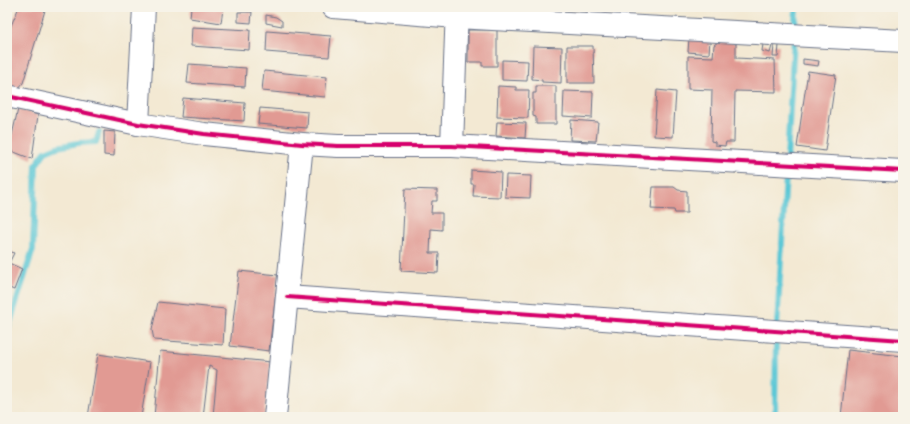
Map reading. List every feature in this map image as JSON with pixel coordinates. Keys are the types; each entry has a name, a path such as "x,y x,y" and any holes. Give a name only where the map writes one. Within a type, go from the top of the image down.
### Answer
{"street":[{"path":"138,124 144,7"},
{"path":"333,7 456,12 903,41"},
{"path":"452,146 456,12"},
{"path":"7,96 138,124 204,134 302,144 338,146 452,146 903,171"},
{"path":"275,417 302,144"},
{"path":"287,297 903,340"}],"building":[{"path":"19,7 46,7 23,83 18,89 7,86 7,35"},
{"path":"191,7 223,9 221,23 190,18"},
{"path":"238,12 252,12 251,23 238,22"},
{"path":"266,15 276,17 282,21 282,26 266,23"},
{"path":"192,27 250,30 249,50 191,46"},
{"path":"468,30 497,30 497,66 482,66 482,62 468,62"},
{"path":"267,31 331,36 329,57 266,52"},
{"path":"689,38 710,39 709,54 688,52"},
{"path":"727,41 736,44 736,58 775,60 776,92 735,91 734,142 726,142 725,146 715,145 715,142 711,141 712,90 688,89 688,56 713,57 714,45 718,42"},
{"path":"763,44 772,46 770,53 762,51"},
{"path":"774,45 779,45 778,57 773,57"},
{"path":"533,46 562,47 561,83 542,82 542,80 532,79"},
{"path":"567,46 593,46 594,83 567,83"},
{"path":"803,59 819,61 818,66 803,64"},
{"path":"502,60 528,61 527,81 502,80"},
{"path":"189,64 246,68 245,87 187,83"},
{"path":"264,71 327,77 325,97 262,91"},
{"path":"808,71 836,75 825,151 797,147"},
{"path":"498,86 516,87 516,90 529,90 528,118 497,117"},
{"path":"536,86 556,86 556,124 536,124 536,117 533,116 533,93 536,93"},
{"path":"657,90 676,92 673,137 654,136"},
{"path":"564,91 593,92 592,118 563,116"},
{"path":"183,98 245,103 244,121 181,117"},
{"path":"260,108 308,112 307,128 258,124"},
{"path":"18,109 38,115 32,159 9,150 7,153 7,139 10,140 12,135"},
{"path":"571,120 598,122 596,141 570,140"},
{"path":"497,122 526,123 525,138 496,136"},
{"path":"104,131 115,132 114,156 104,155"},
{"path":"471,170 501,172 500,197 473,196 474,184 471,184"},
{"path":"506,175 531,176 530,198 505,197"},
{"path":"653,187 674,187 678,190 687,191 687,213 675,213 674,210 651,209"},
{"path":"405,189 437,190 437,201 432,201 431,213 442,213 442,230 431,229 430,253 439,253 438,273 401,271"},
{"path":"7,250 14,253 9,263 22,269 14,290 7,287"},
{"path":"239,271 278,275 269,351 230,346"},
{"path":"158,302 225,309 223,345 154,340 152,330"},
{"path":"848,350 903,356 903,417 841,417"},
{"path":"160,351 271,362 264,417 213,417 217,370 209,366 203,417 154,417"},
{"path":"98,354 150,362 141,417 88,417"}],"waterway":[{"path":"775,417 776,343 796,7"},
{"path":"7,332 33,249 36,165 45,152 57,147 78,143 96,142 99,132"}],"cycle path":[{"path":"7,96 138,124 204,134 302,144 338,146 452,146 903,171"},
{"path":"287,297 903,340"}]}
